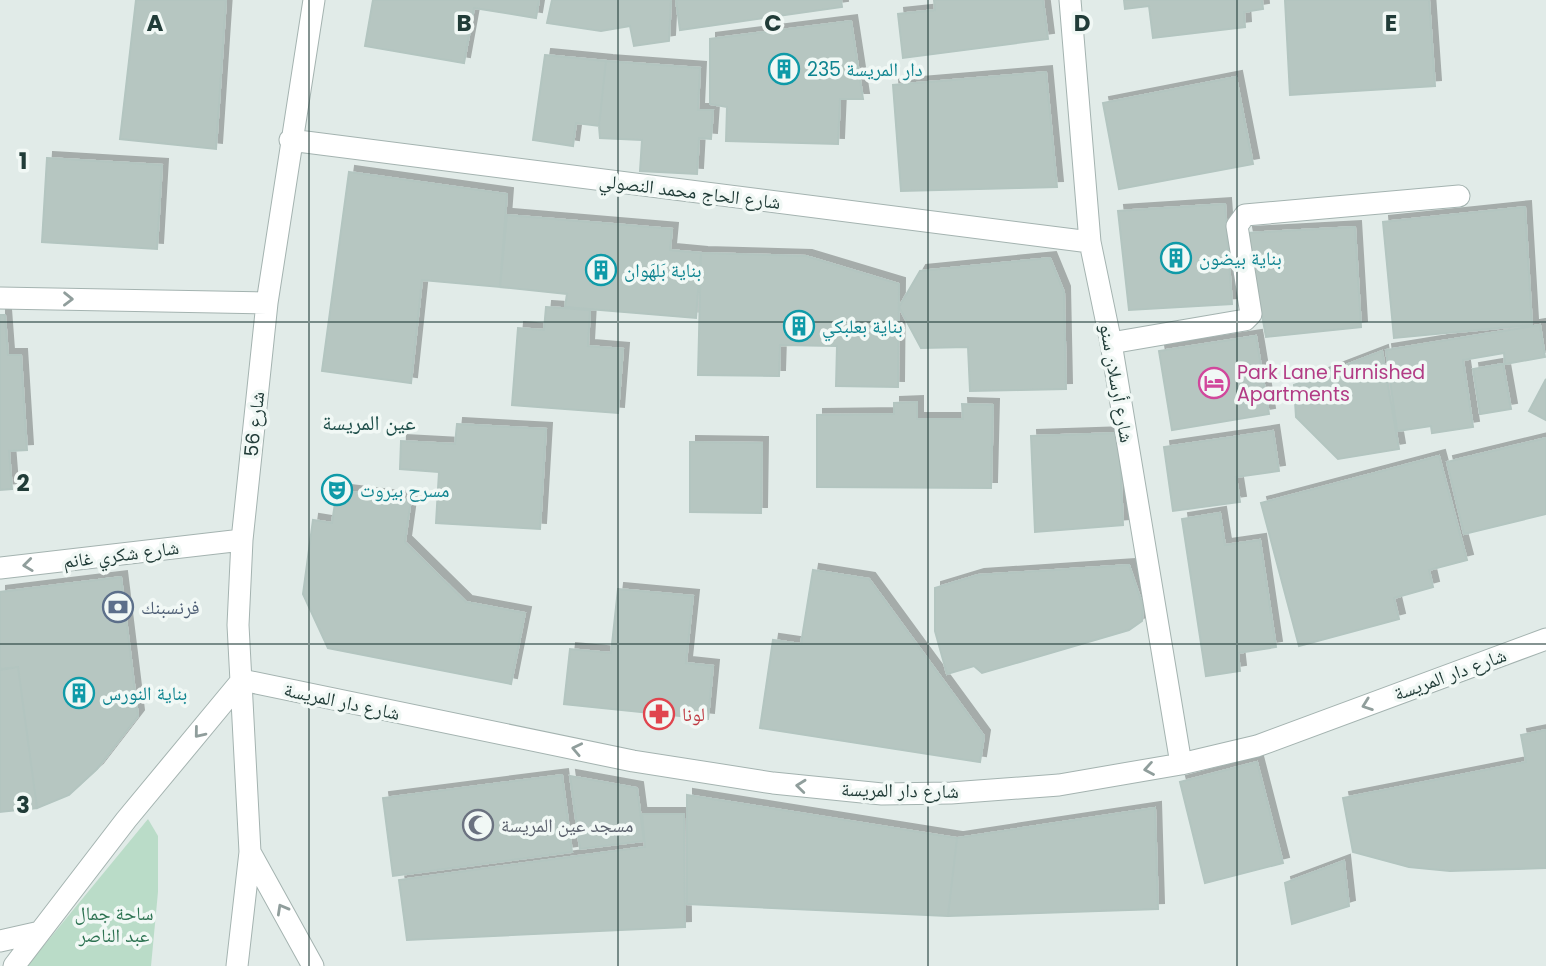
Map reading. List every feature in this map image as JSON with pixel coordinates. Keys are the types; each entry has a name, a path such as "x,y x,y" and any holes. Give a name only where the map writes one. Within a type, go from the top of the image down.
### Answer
{"street":[{"name":"شارع 56","path":"237,966 250,852 238,625 242,540 267,303 290,140 314,0"},
{"name":"شارع أرسلان سنو","path":"1070,0 1090,242 1111,343 1181,764"},
{"name":"شارع الحاج محمد النصولي","path":"290,140 1090,242"},
{"path":"1111,343 1245,320 1251,314 1237,226 1245,215 1459,196"},
{"path":"0,298 267,303"},
{"name":"شارع شكري غانم","path":"0,568 242,540"},
{"name":"شارع دار المريسة","path":"242,680 633,761 773,783 882,794 951,793 1045,786 1181,764 1257,746 1546,639"},
{"path":"14,966 126,820 242,680"},
{"name":"شارع 56","path":"250,852 313,966"},
{"path":"0,941 40,932"}],"green space":[{"name":"ساحة جمال عبد الناصر","path":"148,819 158,836 158,892 151,966 27,966"}],"building":[{"path":"136,0 226,0 216,149 120,139"},
{"path":"373,0 539,0 536,18 474,8 464,63 365,46"},
{"path":"552,0 671,0 669,41 634,46 630,26 601,31 547,23"},
{"path":"676,0 841,0 842,7 680,30"},
{"path":"934,0 1043,0 1048,39 903,58 898,14 935,10"},
{"path":"1124,0 1262,0 1263,9 1244,12 1245,27 1153,38 1149,6 1125,9"},
{"path":"1285,0 1429,0 1435,86 1290,95"},
{"name":"دار المريسة 235","path":"851,21 863,99 840,99 838,144 726,141 727,107 710,104 710,39"},
{"path":"545,55 606,61 599,126 576,123 573,146 533,140"},
{"path":"606,61 700,68 698,110 713,110 711,139 699,138 697,174 640,171 642,140 600,138"},
{"path":"1046,72 1057,187 901,191 893,85"},
{"path":"1236,77 1253,164 1119,189 1103,103"},
{"path":"47,158 162,165 157,249 42,242"},
{"path":"349,172 507,194 500,287 422,280 411,383 322,371"},
{"name":"بناية بيضون","path":"1225,204 1232,304 1129,310 1118,211"},
{"path":"1525,207 1532,325 1394,338 1383,222"},
{"name":"بناية بَلهَوان","path":"507,215 672,229 670,250 701,253 696,318 565,307 567,294 500,287"},
{"path":"1355,227 1361,327 1266,337 1247,233"},
{"name":"بناية بعلبكي","path":"701,253 806,256 899,284 898,387 836,386 837,346 780,345 779,376 698,375"},
{"path":"1050,258 1064,292 1066,389 970,391 968,347 921,348 899,307 920,271"},
{"path":"546,307 590,310 588,346 623,349 618,413 512,405 518,328 544,330"},
{"path":"0,315 5,315 8,355 21,355 27,450 9,451 12,489 0,490"},
{"path":"1540,325 1545,357 1505,364 1504,353 1463,360 1473,427 1432,433 1431,426 1397,431 1386,350"},
{"name":"Park Lane Furnished Apartments","path":"1256,336 1269,414 1172,430 1159,351"},
{"path":"1382,351 1399,449 1338,459 1296,417 1294,385"},
{"path":"1503,364 1511,409 1480,414 1473,369"},
{"path":"1546,379 1546,420 1529,411"},
{"path":"917,402 917,419 963,419 962,404 993,405 991,488 817,487 817,415 894,414 894,403"},
{"path":"457,424 546,429 540,529 436,523 439,472 400,469 401,441 455,444"},
{"path":"1273,431 1279,471 1236,477 1240,502 1173,511 1164,447"},
{"path":"1119,433 1123,525 1035,532 1031,436"},
{"path":"1546,438 1546,514 1464,534 1447,462"},
{"path":"690,442 762,443 761,513 690,512"},
{"path":"1439,456 1467,560 1429,570 1433,587 1394,598 1399,619 1299,646 1261,503"},
{"path":"337,490 411,499 405,542 466,602 525,613 511,684 328,648 303,594 313,520 332,523"},
{"path":"1220,513 1225,545 1260,540 1276,647 1238,653 1240,671 1206,676 1182,519"},
{"path":"1129,565 1143,606 1142,621 1129,630 982,673 974,666 947,674 935,631 935,588 978,575"},
{"path":"813,570 869,579 984,736 980,762 760,728 773,640 801,644"},
{"name":"بناية النورس","path":"121,577 138,716 97,769 69,795 37,808 18,667 0,669 0,592"},
{"path":"618,589 693,596 686,663 713,666 708,719 564,704 570,649 611,653"},
{"path":"18,667 37,808 0,812 0,670"},
{"path":"1546,730 1546,868 1450,871 1409,867 1353,852 1343,798 1526,762 1521,735"},
{"path":"1257,762 1283,863 1205,883 1180,782"},
{"name":"مسجد عين المريسة","path":"562,775 572,852 393,876 383,798"},
{"path":"570,776 637,788 644,841 580,849"},
{"path":"687,795 957,838 948,916 687,904"},
{"path":"1155,808 1158,909 948,916 957,838"},
{"path":"642,814 684,814 685,927 407,940 399,880 645,847"},
{"path":"1344,861 1349,906 1292,924 1285,883"}],"place":[{"name":"دار المريسة 235","path":"784,69"},
{"name":"بناية بيضون","path":"1176,258"},
{"name":"بناية بَلهَوان","path":"601,270"},
{"name":"بناية بعلبكي","path":"799,326"},
{"name":"Park Lane Furnished Apartments","path":"1214,383"},
{"name":"مسرح بيروت","path":"337,490"},
{"name":"فرنسبنك","path":"118,607"},
{"name":"بناية النورس","path":"79,693"},
{"name":"لونا","path":"659,714"},
{"name":"مسجد عين المريسة","path":"478,825"}],"district":[{"name":"عين المريسة","path":"369,423"}]}
